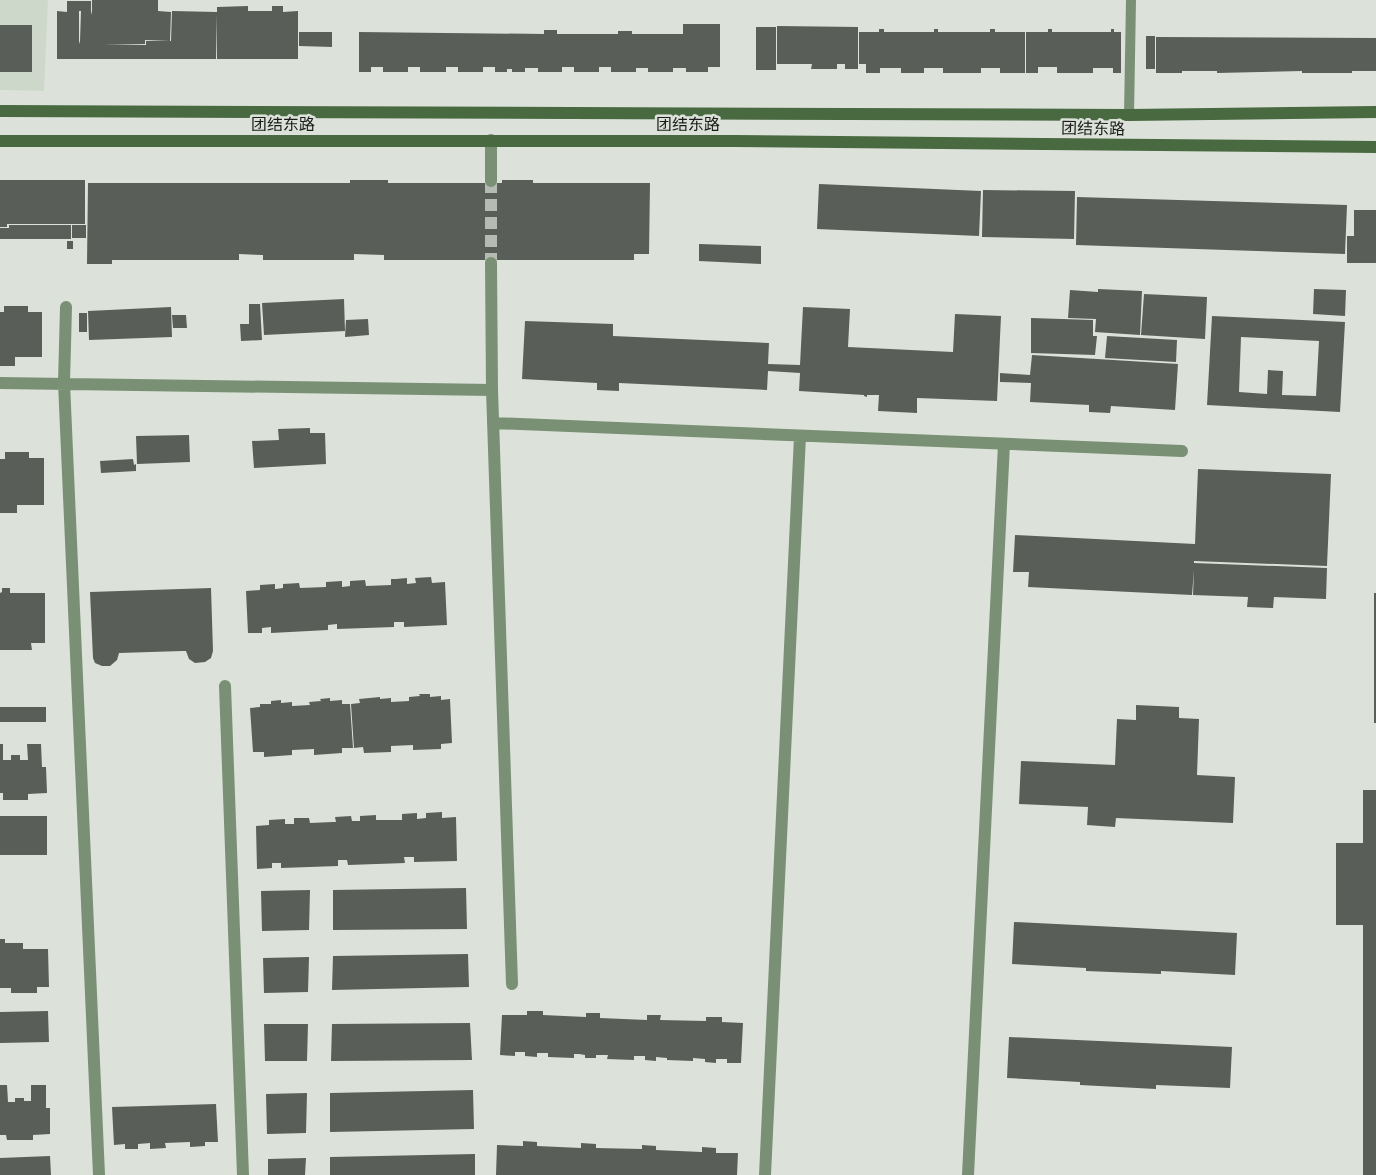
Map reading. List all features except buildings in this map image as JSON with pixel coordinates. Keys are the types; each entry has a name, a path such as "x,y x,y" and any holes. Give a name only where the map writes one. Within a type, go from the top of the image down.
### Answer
{"street":[{"path":"0,111 1129,114 1376,112"},
{"path":"491,140 491,181"},
{"name":"团结东路","path":"0,141 491,140 1376,147"},
{"path":"491,263 492,390 512,984"},
{"path":"66,306 64,382 99,1175"},
{"path":"0,383 64,382 492,390"},
{"path":"493,423 1182,451"},
{"path":"765,1175 800,436"},
{"path":"968,1175 1004,444"},
{"path":"226,686 243,1175"}],"lane":[{"path":"1129,114 1131,0"}],"shaded area":[{"path":"0,0 48,0 44,91 0,90"}],"tunnel":[{"path":"491,181 491,263"}]}
